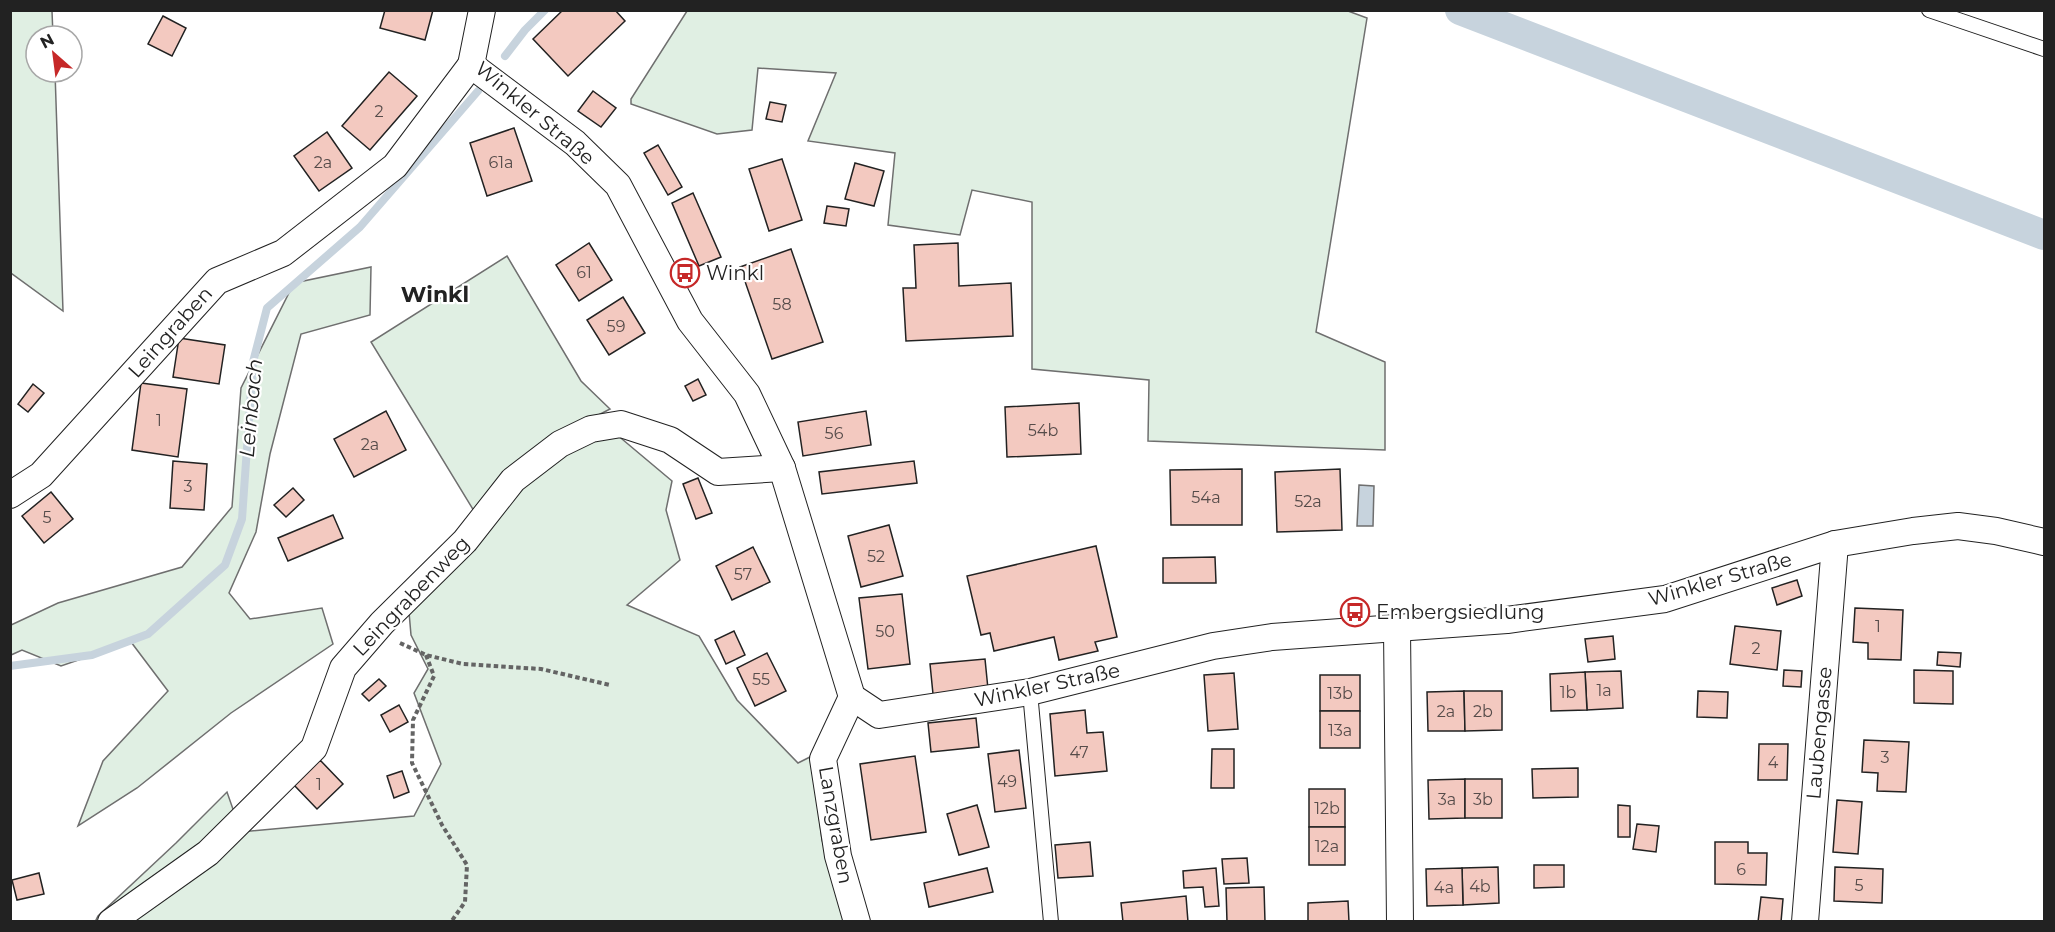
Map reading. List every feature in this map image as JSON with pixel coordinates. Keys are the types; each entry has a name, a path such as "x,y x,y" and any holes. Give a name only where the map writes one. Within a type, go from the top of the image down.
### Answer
{"street":[{"name":"Winkler Straße","path":"482,10 471,65 575,142 618,185 690,321 747,394 782,468 852,697 879,715 1030,692 1213,646 1272,637 1507,621 1665,599 1834,544 1913,531 1958,526 1996,531 2044,542"},
{"name":"Leingraben","path":"10,495 41,475 217,281 283,253 395,166 471,65"},
{"name":"Leingrabenweg","path":"111,921 208,853 314,748 343,668 382,623 465,541 513,480 561,444 591,429 621,424 670,440 718,472 782,468"},
{"name":"Laubengasse","path":"1805,921 1834,544"},
{"path":"1397,629 1400,921"},
{"name":"Lanzgraben","path":"852,697 823,759 838,856 857,921"}],"lane":[{"path":"1929,10 2044,49"},
{"path":"1030,692 1051,921"}],"path":[{"path":"382,623 395,640 426,655 463,664 541,669 610,685"},
{"path":"426,655 434,676 414,720 412,763 442,825 467,865 465,902 451,921"}],"green space":[{"path":"11,10 52,11 53,24 24,24 24,84 55,84 63,311 11,273"},
{"path":"687,11 1348,11 1367,18 1316,332 1385,362 1385,450 1148,441 1149,380 1032,369 1032,202 972,190 960,235 888,225 895,153 808,141 836,73 758,68 752,130 717,134 631,104 631,99"},
{"path":"507,256 581,381 610,409 587,421 474,511 371,342"},
{"path":"371,267 370,315 301,334 270,454 256,532 229,593 250,619 322,608 333,644 231,713 137,788 78,826 103,761 168,691 131,642 61,666 22,650 11,655 11,625 58,603 182,567 232,507 241,388 294,283"},
{"path":"616,434 672,481 666,510 680,560 627,605 699,636 737,700 798,763 812,756 822,840 847,921 95,922 98,916 227,792 241,832 414,816 441,764 414,693 428,669 411,635 409,612 527,480 583,439"}],"shaded area":[{"path":"1359,485 1374,486 1373,526 1357,526"}],"building":[{"path":"385,10 433,10 425,40 380,28"},
{"path":"563,10 615,10 625,21 568,76 533,39"},
{"path":"163,16 186,28 172,56 148,44"},
{"path":"389,72 417,96 370,150 342,126"},
{"path":"593,91 616,108 601,127 578,111"},
{"path":"770,102 786,105 782,122 766,119"},
{"path":"514,128 532,181 487,196 470,143"},
{"path":"327,132 352,168 319,191 294,156"},
{"path":"658,145 682,187 668,195 644,153"},
{"path":"782,159 802,220 769,231 749,169"},
{"path":"855,163 884,171 874,206 845,199"},
{"path":"693,193 721,257 699,266 672,203"},
{"path":"827,206 849,209 846,226 824,223"},
{"path":"589,243 612,280 579,301 556,265"},
{"path":"958,243 959,286 1011,283 1013,336 906,341 903,288 916,288 914,245"},
{"path":"791,249 823,342 772,359 740,267"},
{"path":"623,297 645,333 609,355 587,320"},
{"path":"179,338 225,345 219,384 173,377"},
{"path":"698,379 706,395 693,401 685,386"},
{"path":"141,383 187,389 178,457 132,450"},
{"path":"33,384 44,393 28,412 18,404"},
{"path":"1079,403 1081,454 1007,457 1005,407"},
{"path":"386,411 406,450 354,477 334,439"},
{"path":"866,411 871,445 803,456 798,422"},
{"path":"173,461 207,464 204,510 170,508"},
{"path":"914,461 917,483 822,494 819,472"},
{"path":"1242,469 1242,525 1171,525 1170,470"},
{"path":"1340,469 1342,530 1277,532 1275,472"},
{"path":"698,478 712,513 696,519 683,484"},
{"path":"293,488 304,500 286,517 274,505"},
{"path":"51,492 73,519 44,543 22,516"},
{"path":"333,515 343,538 288,561 278,538"},
{"path":"889,525 903,576 861,587 848,536"},
{"path":"1096,546 1117,637 1095,642 1098,651 1059,660 1054,637 994,651 990,633 981,635 967,576"},
{"path":"753,547 770,582 732,600 716,566"},
{"path":"1215,557 1216,583 1163,583 1163,558"},
{"path":"1797,580 1802,596 1777,605 1772,588"},
{"path":"902,594 910,664 868,669 859,598"},
{"path":"1855,608 1903,610 1901,660 1868,659 1868,643 1853,642"},
{"path":"1735,626 1781,631 1777,670 1730,664"},
{"path":"734,631 745,655 726,664 715,640"},
{"path":"1613,636 1615,659 1588,662 1585,639"},
{"path":"1938,652 1961,653 1960,667 1937,665"},
{"path":"767,653 786,691 755,706 737,668"},
{"path":"985,659 988,689 933,694 930,664"},
{"path":"1784,670 1802,671 1801,687 1783,686"},
{"path":"1914,670 1953,671 1953,704 1914,703"},
{"path":"1621,671 1623,708 1587,710 1585,672"},
{"path":"1585,672 1587,710 1551,711 1550,674"},
{"path":"1234,673 1238,729 1208,731 1204,675"},
{"path":"1320,675 1360,675 1360,711 1320,711"},
{"path":"379,679 386,686 369,701 362,694"},
{"path":"1464,691 1465,731 1428,731 1427,692"},
{"path":"1464,691 1502,691 1502,730 1465,731"},
{"path":"1698,691 1728,692 1727,718 1697,717"},
{"path":"399,705 408,722 390,732 381,715"},
{"path":"1085,710 1087,733 1103,732 1107,771 1055,776 1050,714"},
{"path":"1320,711 1360,711 1360,748 1320,748"},
{"path":"976,718 979,747 931,752 928,723"},
{"path":"1864,740 1909,742 1906,792 1877,791 1878,773 1862,772"},
{"path":"1759,744 1788,744 1787,780 1758,780"},
{"path":"1212,749 1234,749 1234,788 1211,788"},
{"path":"1019,750 1026,808 995,812 988,754"},
{"path":"915,756 926,832 871,840 860,764"},
{"path":"320,760 343,784 317,809 294,785"},
{"path":"1578,768 1578,797 1533,798 1532,769"},
{"path":"402,771 409,792 394,798 387,776"},
{"path":"1465,779 1465,818 1429,819 1428,780"},
{"path":"1465,779 1502,779 1502,818 1465,818"},
{"path":"1309,789 1345,789 1345,827 1309,827"},
{"path":"1837,800 1862,802 1858,854 1833,852"},
{"path":"977,805 989,847 959,855 947,814"},
{"path":"1618,805 1630,806 1630,837 1618,837"},
{"path":"1637,824 1659,826 1656,852 1633,849"},
{"path":"1309,827 1345,827 1345,865 1309,865"},
{"path":"1090,842 1093,876 1058,878 1055,845"},
{"path":"1715,842 1748,842 1748,853 1767,853 1766,885 1715,884"},
{"path":"1247,858 1249,883 1224,884 1222,859"},
{"path":"1534,865 1564,865 1564,887 1534,888"},
{"path":"1498,867 1499,903 1463,905 1462,868"},
{"path":"1835,867 1883,869 1882,903 1834,901"},
{"path":"987,868 993,892 929,907 924,883"},
{"path":"1216,868 1219,906 1205,907 1203,887 1184,888 1183,871"},
{"path":"1462,868 1463,905 1427,906 1426,869"},
{"path":"39,873 44,894 17,900 12,880"},
{"path":"1264,887 1265,922 1227,922 1226,888"},
{"path":"1186,896 1188,922 1123,922 1121,903"},
{"path":"1761,897 1783,899 1781,922 1758,922"},
{"path":"1348,901 1349,922 1308,922 1308,903"}],"waterway":[{"name":"Leinbach","path":"505,56 525,30 545,10"},
{"path":"1460,10 2044,235"},
{"name":"Leinbach","path":"10,666 92,655 148,634 225,565 242,519 253,362 267,308 360,227 478,91"}],"place":[{"name":"Winkl","path":"685,273"},
{"name":"Embergsiedlung","path":"1355,612"}],"district":[{"name":"Winkl","path":"435,294"}]}
